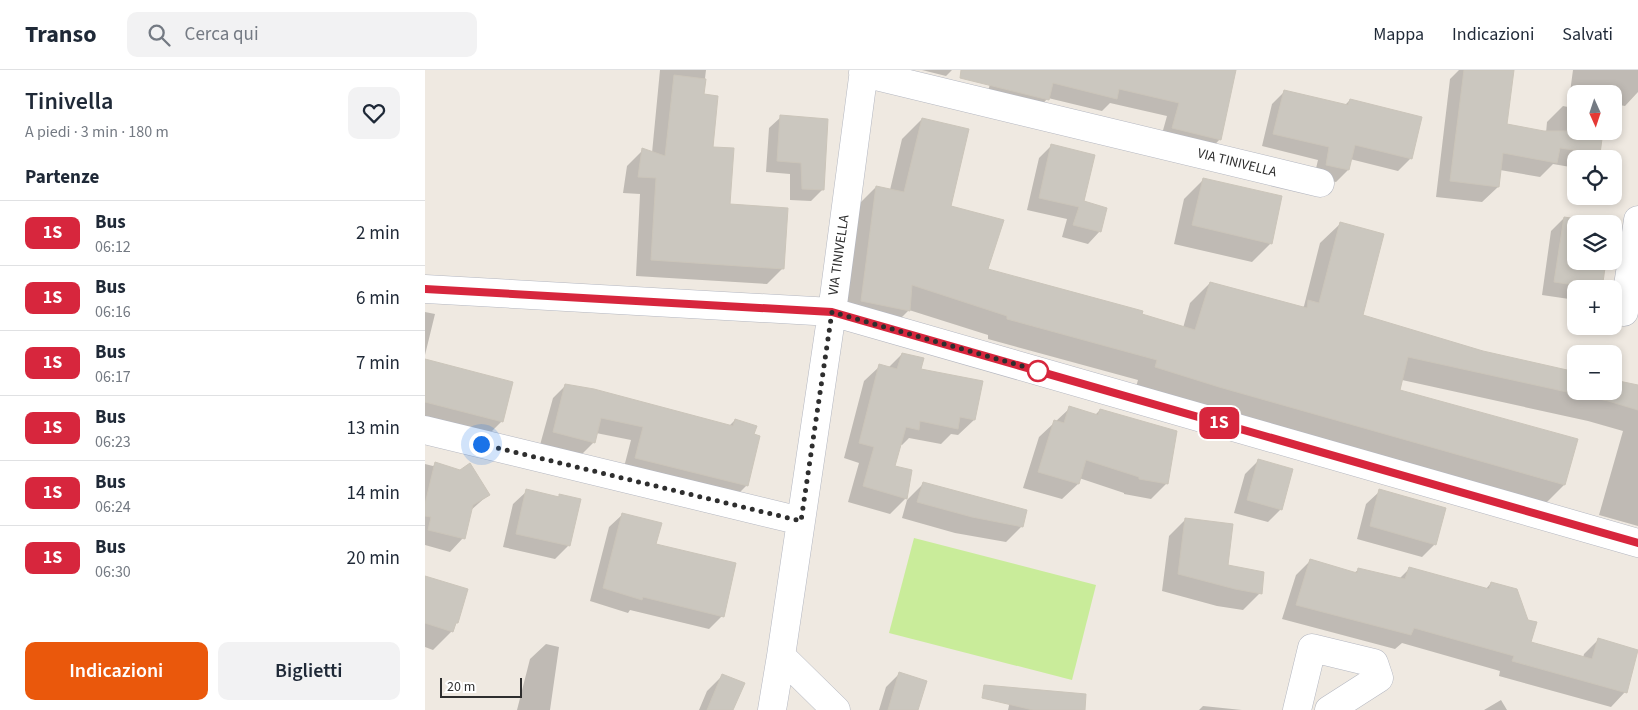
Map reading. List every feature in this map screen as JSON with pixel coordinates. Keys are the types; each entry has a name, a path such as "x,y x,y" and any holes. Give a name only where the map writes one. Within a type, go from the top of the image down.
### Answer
{"street":[{"name":"VIA TINIVELLA","path":"772,710 832,312 863,72 1320,183"},
{"path":"1624,312 1638,220"},
{"path":"425,289 832,312 1638,543"},
{"path":"425,430 801,521"},
{"path":"1297,710 1312,648 1374,663 1379,678 1329,710"},
{"path":"781,656 837,710"}],"green space":[{"path":"914,538 1096,585 1072,680 889,633"}],"building":[{"path":"961,70 1236,70 1221,140 1172,128 1179,103 1119,89 1117,99 1053,83 1049,100 960,78"},
{"path":"1464,70 1514,70 1507,124 1544,131 1567,131 1567,140 1602,140 1601,150 1560,148 1557,163 1503,153 1499,187 1450,181"},
{"path":"674,75 706,79 704,94 718,96 713,147 734,148 730,204 788,208 784,269 651,260 656,178 638,177 642,148 665,156"},
{"path":"1284,90 1348,105 1350,99 1422,117 1412,159 1355,145 1349,170 1326,165 1329,147 1273,134"},
{"path":"780,115 828,119 824,190 802,189 801,163 777,161"},
{"path":"922,118 969,129 951,206 1004,220 988,269 1143,311 1142,314 1195,330 1210,282 1307,308 1308,300 1319,303 1340,222 1384,234 1363,315 1483,351 1567,370 1567,392 1408,357 1400,390 1578,439 1565,485 1219,387 1155,367 1157,360 1007,319 1007,316 912,285 910,311 861,301 876,186 904,192"},
{"path":"1051,144 1095,155 1084,201 1107,208 1101,232 1073,225 1079,207 1039,198"},
{"path":"1203,178 1282,196 1272,244 1192,225"},
{"path":"1564,217 1567,217 1567,270 1605,270 1603,280 1567,280 1567,284 1554,282"},
{"path":"902,353 924,358 921,369 983,381 975,420 960,417 958,429 920,421 919,430 906,427 895,466 912,470 907,499 863,486 874,447 859,443 879,364 897,369"},
{"path":"425,359 513,382 503,422 425,402"},
{"path":"1622,382 1638,385 1638,410 1603,400 1622,400"},
{"path":"565,384 594,389 733,426 735,419 757,426 754,434 760,436 748,486 635,458 643,427 601,418 595,443 553,432"},
{"path":"1069,406 1098,415 1100,409 1177,431 1168,484 1139,479 1139,477 1086,460 1079,484 1038,472 1054,420 1064,423"},
{"path":"1258,459 1293,469 1282,510 1247,500"},
{"path":"435,462 460,470 470,463 490,495 473,505 465,539 428,530 431,517 425,516 425,504"},
{"path":"923,482 1027,510 1023,527 972,517 917,502"},
{"path":"526,489 559,497 559,494 581,499 570,546 516,534"},
{"path":"1379,489 1446,508 1436,545 1370,526"},
{"path":"622,513 662,523 656,544 736,563 724,617 643,597 642,600 603,588"},
{"path":"1185,518 1233,524 1228,565 1264,572 1262,594 1178,574"},
{"path":"1310,559 1357,573 1358,568 1405,579 1409,567 1489,589 1491,582 1517,589 1528,620 1537,622 1531,642 1592,659 1598,638 1638,650 1627,693 1512,661 1514,656 1414,628 1411,635 1296,605"},
{"path":"425,576 468,589 458,623 456,623 453,632 425,623"},
{"path":"899,672 927,681 918,710 888,710"},
{"path":"722,674 745,683 733,710 707,710"},
{"path":"984,685 1086,694 1085,710 1033,710 982,698"}],"bus line":[{"name":"1S","path":"425,289 832,312 1638,543"}],"route":[{"path":"481,444 801,521 832,312 1043,372 1038,371"}]}
